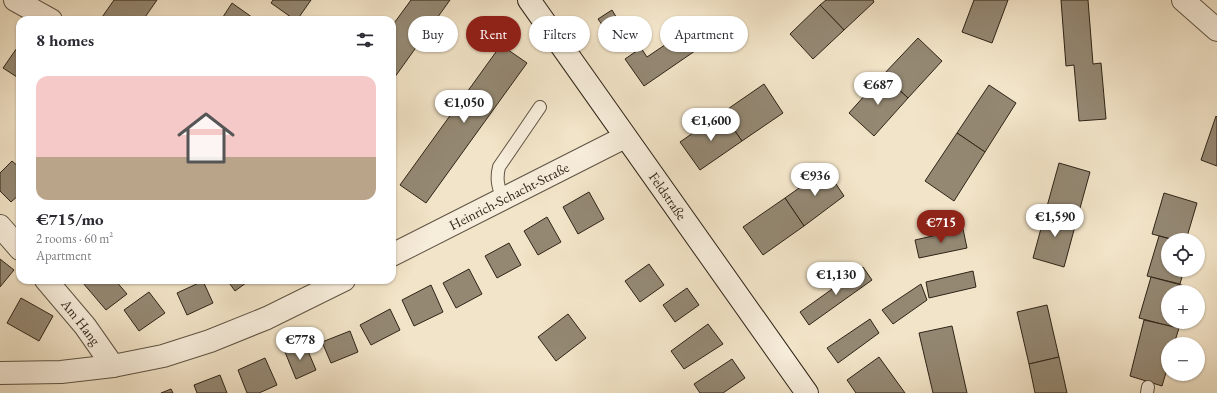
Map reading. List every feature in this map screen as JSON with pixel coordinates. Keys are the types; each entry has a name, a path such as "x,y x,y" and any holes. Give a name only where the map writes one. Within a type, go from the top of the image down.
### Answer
{"street":[{"path":"15,0 44,16"},
{"name":"Feldstraße","path":"529,0 807,393"},
{"path":"1183,0 1217,30"},
{"name":"Heinrich-Schacht-Straße","path":"396,253 625,136"},
{"path":"0,226 16,244"},
{"name":"Am Hang","path":"49,284 85,326 113,366"},
{"path":"0,373 61,372 113,366 163,356 210,341 267,318 322,285"}],"lane":[{"path":"503,199 498,189 496,178 499,167 540,107"}],"building":[{"path":"114,0 157,0 146,16 103,16"},
{"path":"273,0 311,0 300,16 289,16 271,3"},
{"path":"411,0 450,0 439,16 408,16 408,52 413,52 396,75 396,21"},
{"path":"826,0 873,0 874,2 844,30 820,5"},
{"path":"974,0 1008,0 992,43 962,32"},
{"path":"1061,0 1088,0 1093,64 1101,63 1106,119 1079,121 1074,65 1066,66"},
{"path":"232,3 250,16 224,16"},
{"path":"820,5 844,30 813,59 790,34"},
{"path":"612,10 616,16 603,16"},
{"path":"918,38 942,61 908,98 883,75"},
{"path":"660,48 660,52 693,52 644,86 625,59 635,52 644,52 647,57"},
{"path":"16,49 16,76 3,68"},
{"path":"496,52 511,52 527,63 426,203 400,185"},
{"path":"883,75 908,98 874,136 849,113"},
{"path":"764,84 783,113 742,141 722,113"},
{"path":"989,85 1016,103 985,152 957,133"},
{"path":"722,113 742,141 700,170 680,142"},
{"path":"1216,116 1217,117 1217,166 1201,160"},
{"path":"957,133 985,152 954,201 925,181"},
{"path":"12,161 16,164 16,198 11,202 0,191 0,173"},
{"path":"1059,163 1090,172 1077,219 1046,210"},
{"path":"826,169 844,196 804,226 785,198"},
{"path":"589,192 604,219 578,234 563,207"},
{"path":"1164,193 1197,203 1188,233 1161,233 1161,236 1152,234"},
{"path":"785,198 804,226 763,255 743,227"},
{"path":"1046,210 1077,219 1064,267 1033,258"},
{"path":"547,217 561,242 538,255 524,231"},
{"path":"963,229 967,248 919,258 915,240"},
{"path":"1159,236 1161,237 1161,277 1182,277 1180,284 1147,276"},
{"path":"509,243 521,265 497,278 485,256"},
{"path":"0,259 14,270 0,287"},
{"path":"649,264 664,285 640,302 625,281"},
{"path":"863,267 872,280 809,325 800,312"},
{"path":"469,269 482,294 456,308 443,283"},
{"path":"973,271 976,287 929,298 926,282"},
{"path":"1151,277 1181,285 1161,285 1161,324 1139,318"},
{"path":"84,284 118,284 127,294 106,310"},
{"path":"196,284 204,284 213,303 187,315 177,293"},
{"path":"230,284 245,284 235,291"},
{"path":"921,284 927,300 893,324 882,310"},
{"path":"431,285 443,312 414,326 402,300"},
{"path":"687,288 699,305 675,322 663,305"},
{"path":"149,292 165,313 139,331 124,310"},
{"path":"21,298 53,316 39,341 7,323"},
{"path":"1047,305 1059,357 1029,364 1017,312"},
{"path":"390,309 400,330 371,345 360,325"},
{"path":"568,314 586,338 556,361 538,337"},
{"path":"870,319 879,333 838,363 827,348"},
{"path":"1144,320 1161,324 1161,329 1179,329 1176,337 1161,337 1161,381 1164,381 1162,386 1130,376"},
{"path":"708,324 723,344 684,369 671,351"},
{"path":"952,326 967,393 933,393 919,333"},
{"path":"350,331 358,352 331,363 322,342"},
{"path":"305,344 316,370 296,379 285,352"},
{"path":"879,357 905,393 856,393 847,380"},
{"path":"1059,357 1067,393 1035,393 1029,364"},
{"path":"265,358 277,385 259,393 247,393 238,370"},
{"path":"732,359 745,378 723,393 700,393 694,384"},
{"path":"220,375 227,393 197,393 194,385"},
{"path":"171,389 173,393 161,393"}]}
